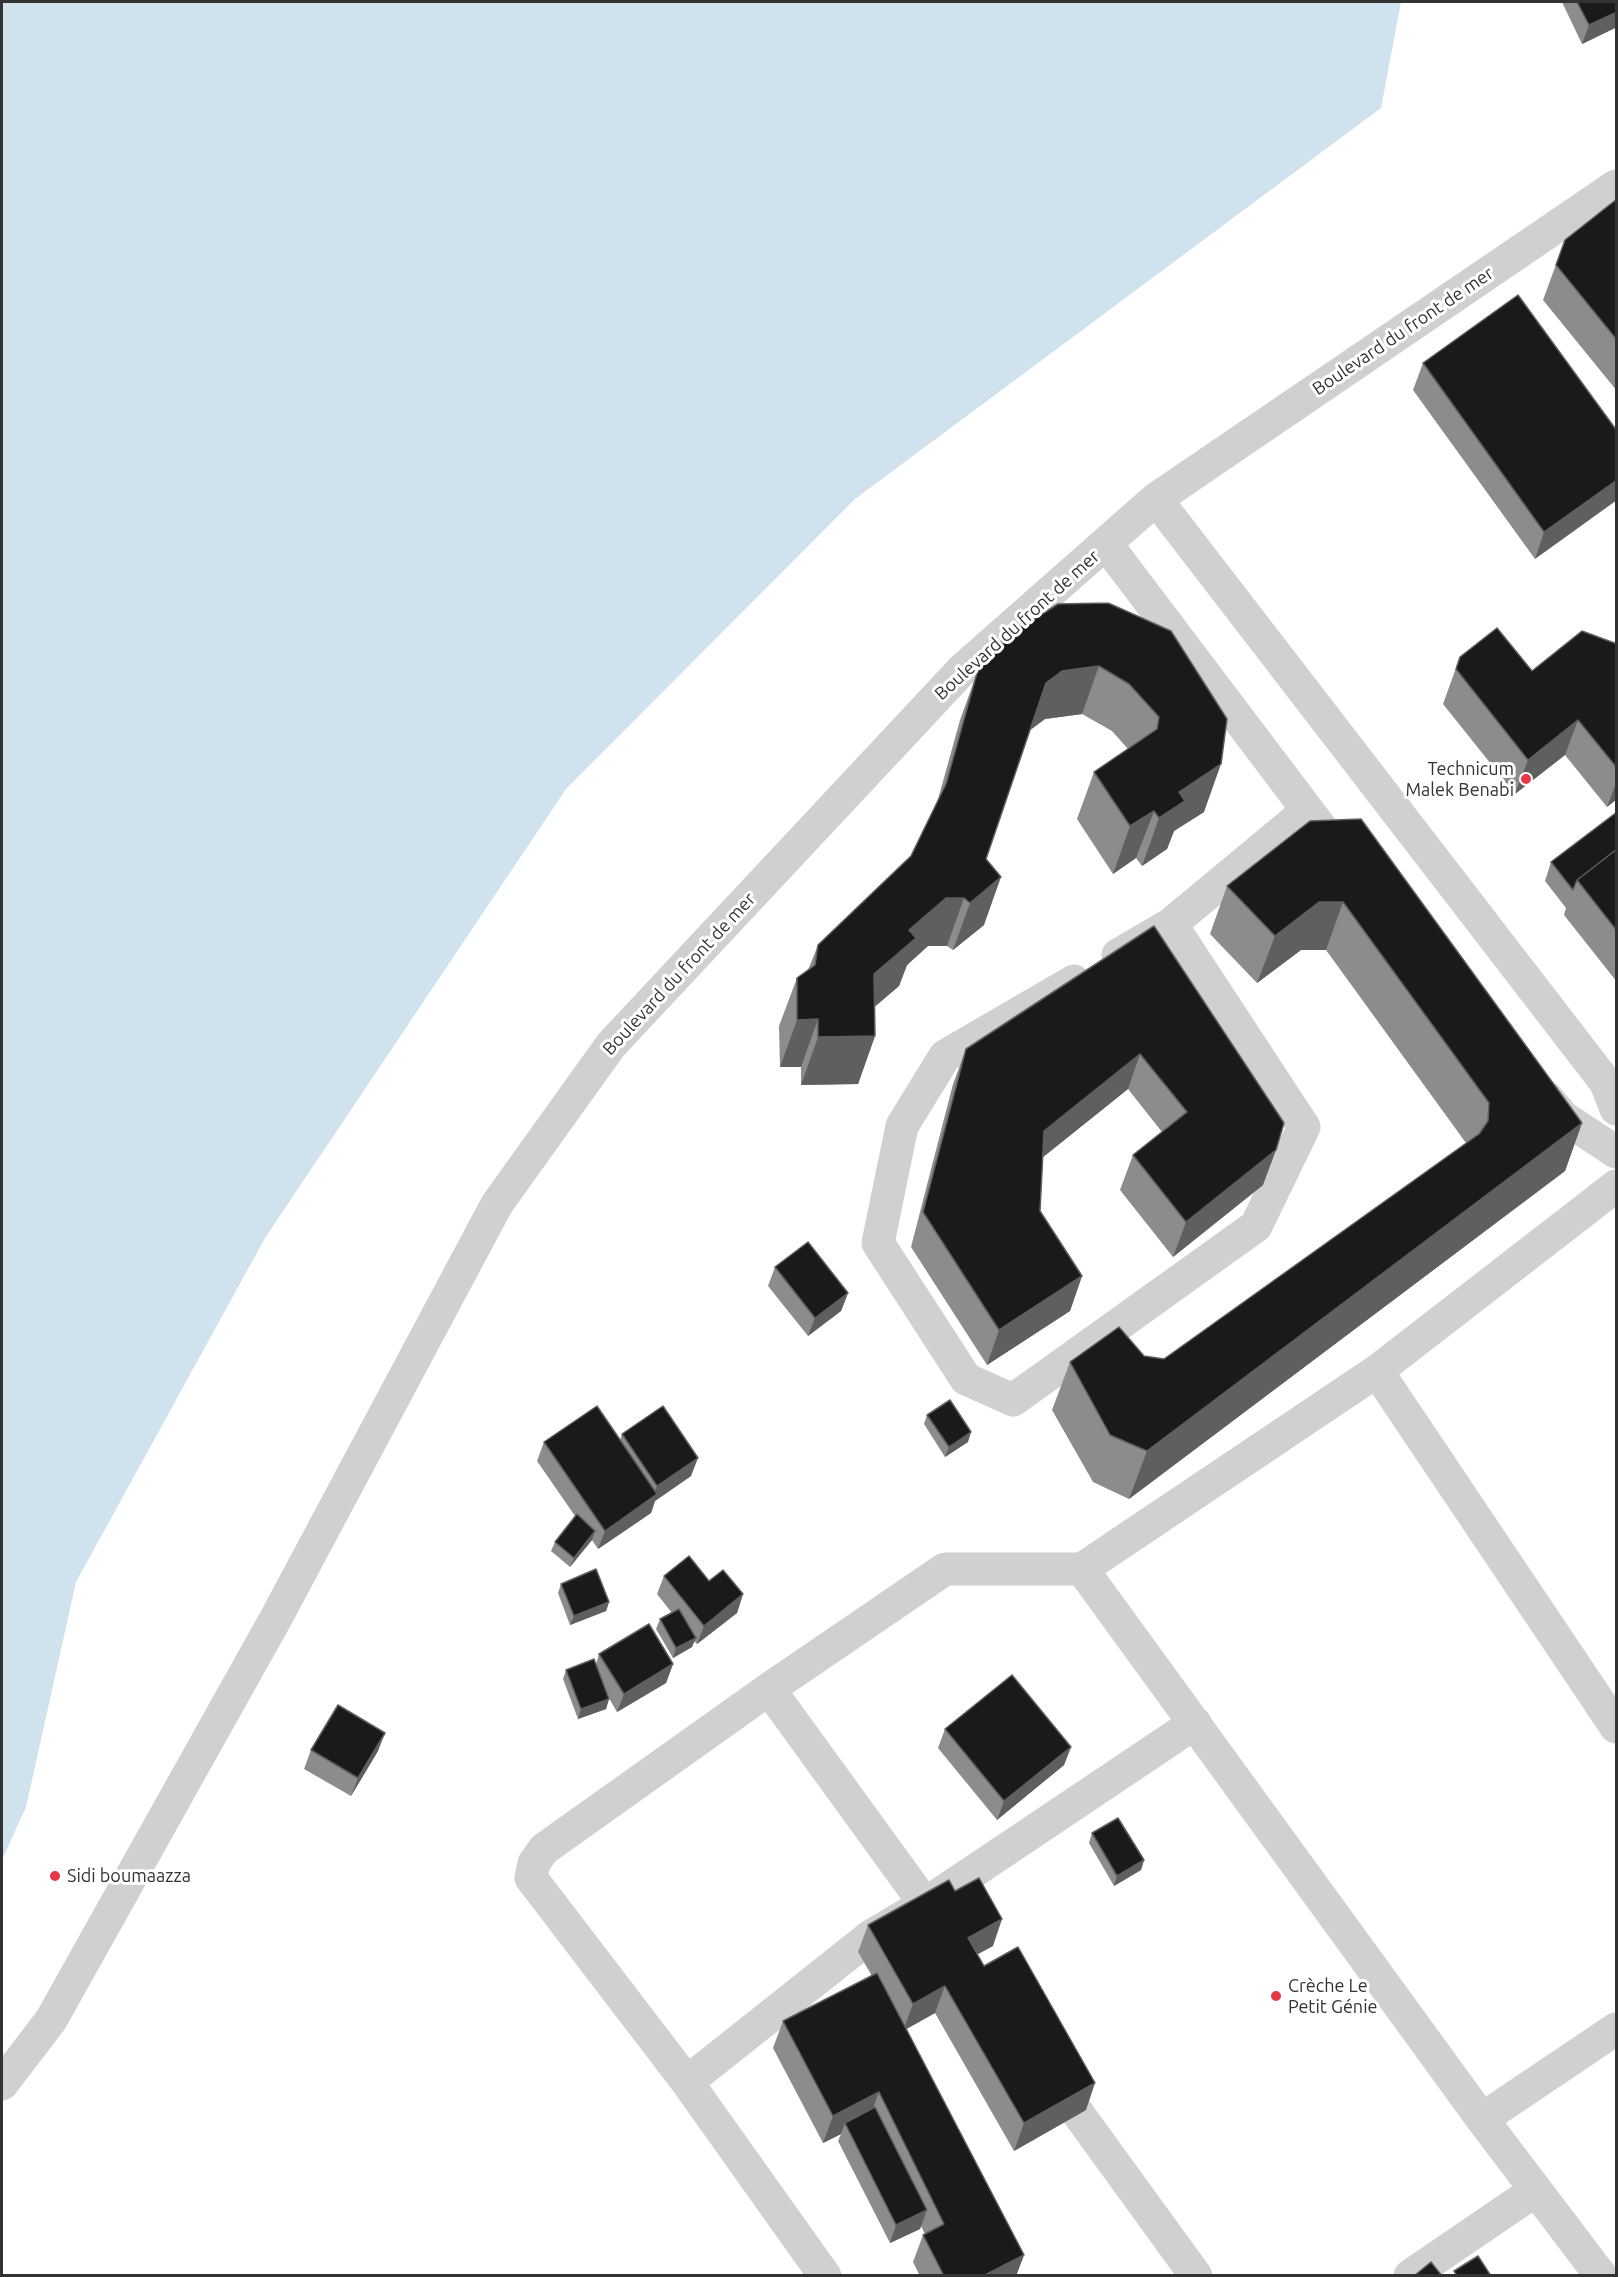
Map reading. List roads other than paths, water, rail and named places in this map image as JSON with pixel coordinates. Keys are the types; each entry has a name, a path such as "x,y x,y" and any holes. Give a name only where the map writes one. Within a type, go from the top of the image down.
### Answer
{"street":[{"name":"Boulevard du front de mer","path":"2,2084 57,2010 276,1618 497,1204 611,1045 962,670 1107,545 1156,499 1617,186"},
{"path":"1156,499 1606,1083 1617,1109"},
{"path":"1107,545 1307,811 1337,847"},
{"path":"1171,924 1304,1127 1256,1226 1012,1400 966,1378 878,1243 902,1126 945,1056 1171,924 1307,811"},
{"path":"1526,1072 1563,1117 1617,1152"},
{"path":"825,2276 687,2082 531,1878 534,1863 544,1850 769,1689 945,1569 1082,1569 1377,1371 1617,1185"},
{"path":"1377,1371 1617,1727"},
{"path":"1082,1569 1482,2119 1601,2276"},
{"path":"769,1689 967,1961"},
{"path":"687,2082 871,1936 925,1904 1195,1723"},
{"path":"1482,2119 1617,2029"},
{"path":"1036,2056 1196,2276"},
{"path":"1410,2276 1536,2190"}],"water":[{"path":"2,2 1401,2 1381,108 855,499 566,789 265,1238 76,1582 26,1807 2,1860"}],"place":[{"name":"Technicum Malek Benabi","path":"1526,779"},
{"name":"Sidi boumaazza","path":"55,1876"},
{"name":"Crèche Le Petit Génie","path":"1276,1996"}]}
